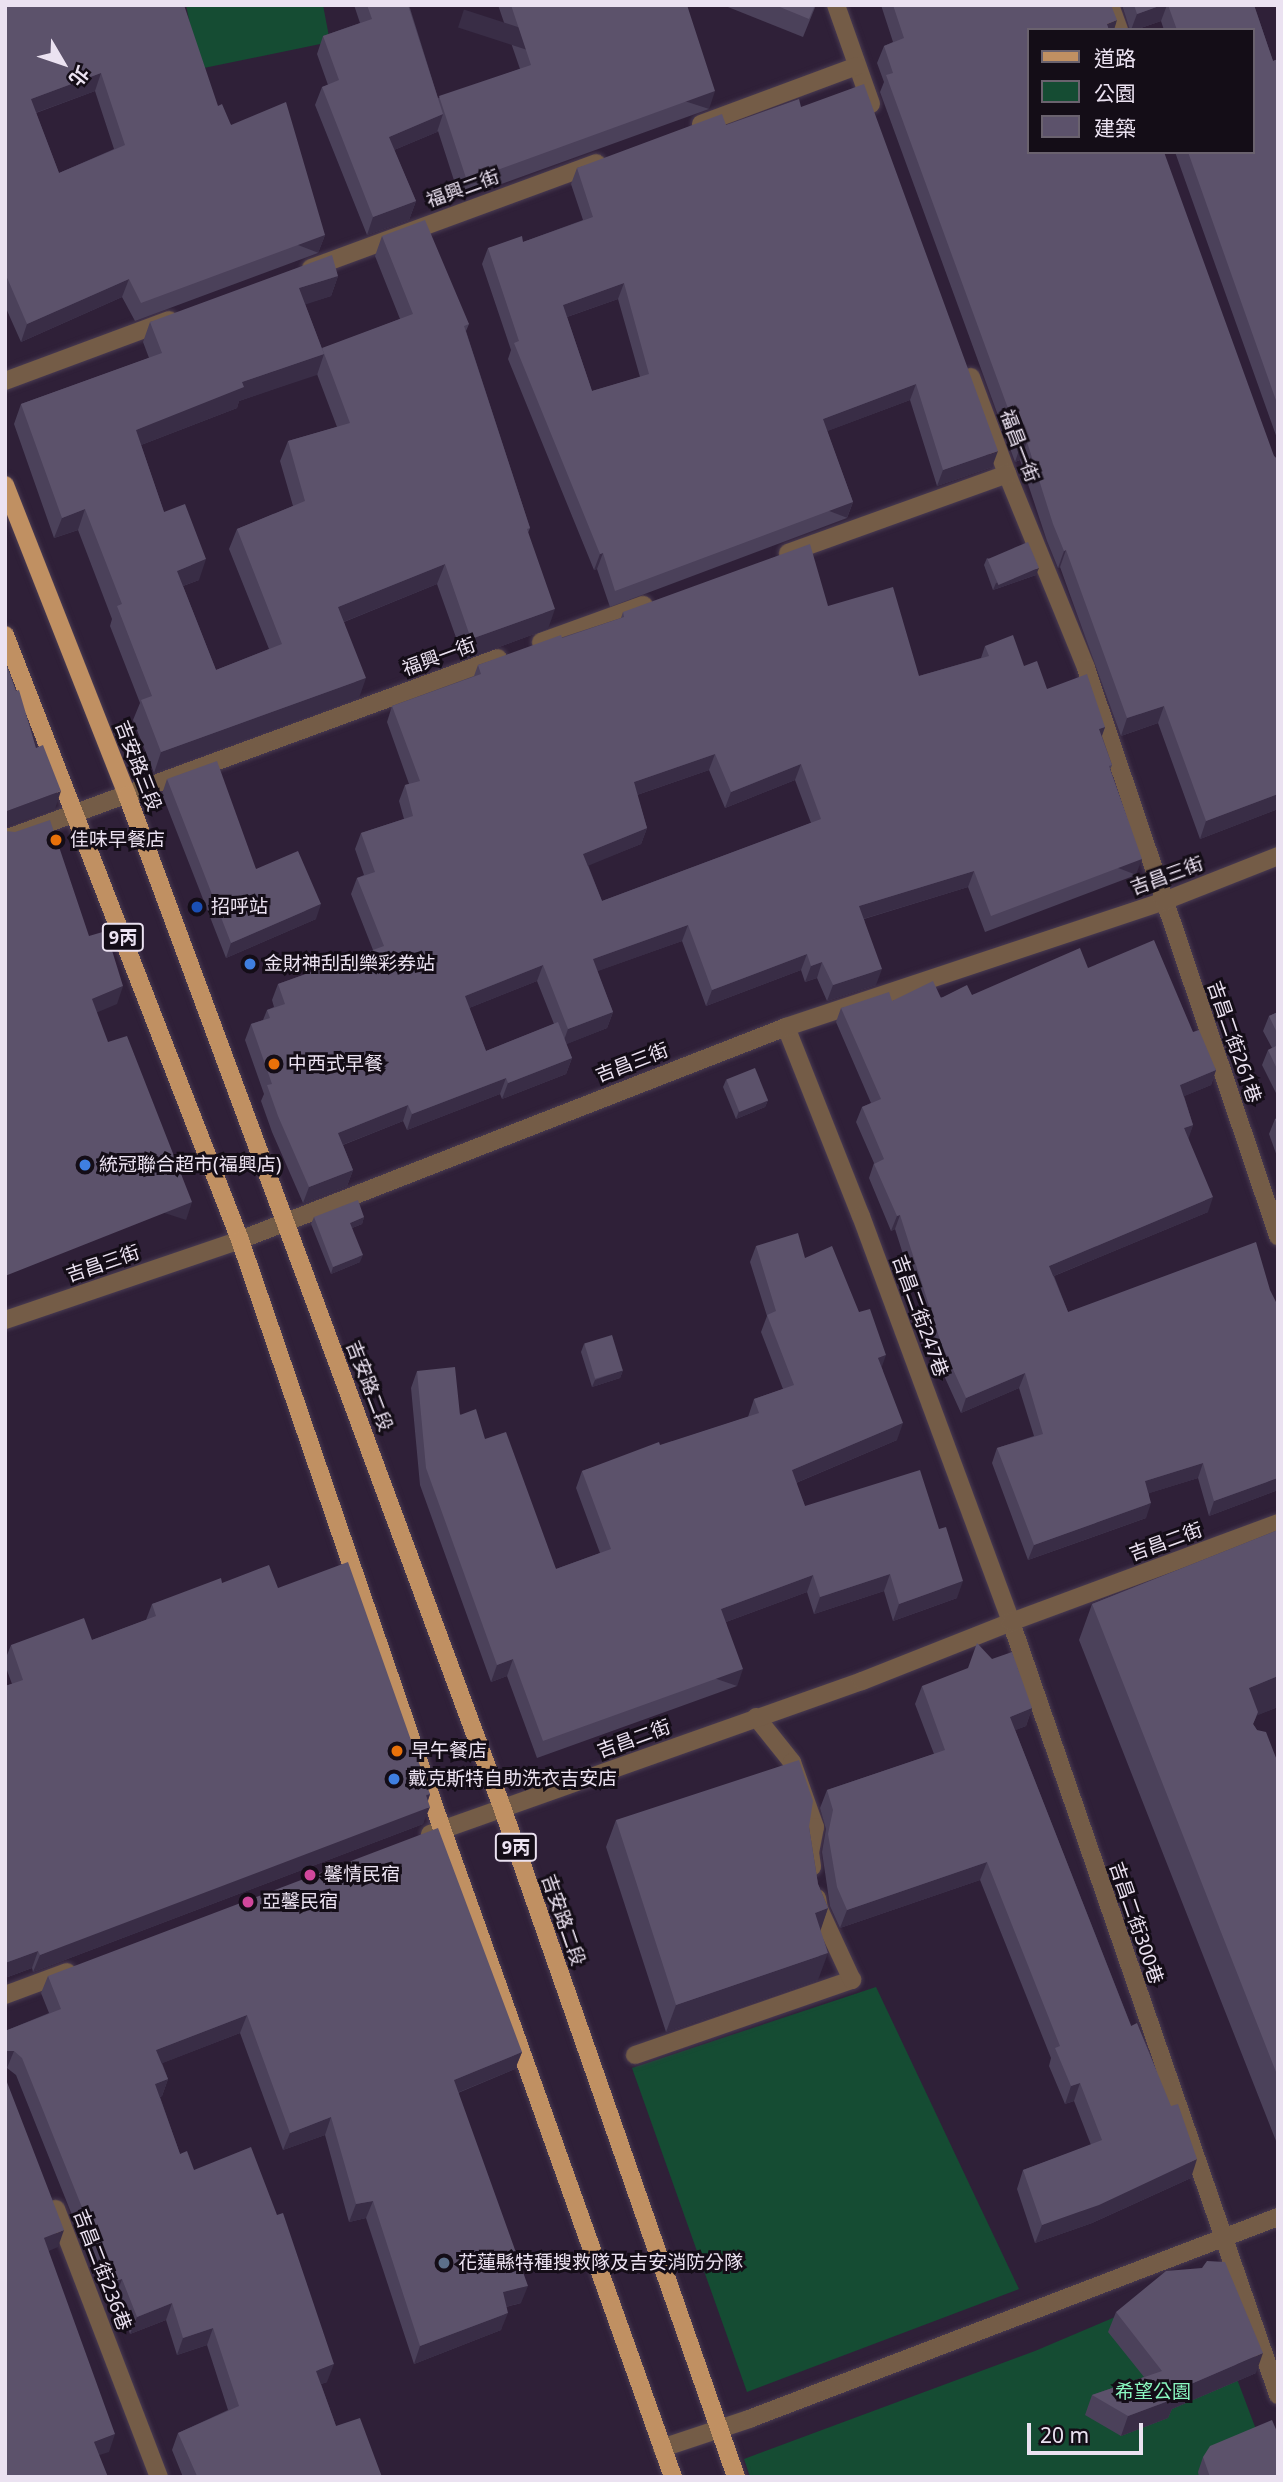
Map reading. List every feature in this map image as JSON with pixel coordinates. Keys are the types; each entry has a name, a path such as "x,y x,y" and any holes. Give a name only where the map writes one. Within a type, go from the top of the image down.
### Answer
{"main road":[{"name":"吉安路三段","path":"5,485 127,795 285,1221"},
{"name":"9丙","path":"5,635 240,1240 442,1829 673,2477"},
{"name":"吉安路二段","path":"285,1221 503,1810 736,2477"}],"street":[{"path":"836,5 876,117"},
{"path":"1110,5 1118,28"},
{"path":"687,129 857,66"},
{"name":"福興二街","path":"294,274 608,158"},
{"path":"5,381 189,313"},
{"name":"福昌一街","path":"965,359 1007,474 1086,668 1164,901"},
{"path":"772,558 1007,474"},
{"name":"福興一街","path":"5,839 654,601"},
{"name":"吉昌三街","path":"5,1320 240,1240 786,1027 1164,901 1278,856"},
{"name":"吉昌二街261巷","path":"1164,901 1278,1236"},
{"name":"吉昌二街247巷","path":"786,1027 861,1216 1011,1622"},
{"name":"吉昌二街","path":"417,1839 862,1681 1011,1622 1278,1523"},
{"name":"吉昌二街300巷","path":"1011,1622 1278,2395"},
{"path":"635,2055 852,1980 819,1909 810,1852 815,1827 792,1762 756,1717"},
{"path":"5,1995 79,1967"},
{"name":"吉昌二街236巷","path":"50,2194 159,2477"},
{"path":"662,2448 718,2430 1278,2217"}],"green space":[{"path":"186,5 323,5 330,42 199,69"},
{"path":"876,1987 1019,2289 747,2392 632,2068"},
{"name":"希望公園","path":"1200,2281 1274,2477 750,2477 744,2459 1035,2351"}],"building":[{"path":"5,5 184,5 218,106 222,104 231,125 286,102 325,235 141,303 129,279 27,324 5,273","holes":["101,73 125,145 59,173 31,99"]},
{"path":"367,5 408,5 443,114 389,137 416,201 373,217 322,87 339,80 323,36 372,19"},
{"path":"511,5 687,5 715,91 467,181 439,96 531,65"},
{"path":"775,5 815,5 809,19"},
{"path":"893,5 1111,5 1117,20 1107,24 1108,28 1028,28 1028,154 1165,154 1274,456 1278,460 1278,794 1206,821 1164,706 1127,718 1066,550 1064,551 1053,524 1027,442 1021,444 886,75 893,73 884,46 904,38"},
{"path":"1134,5 1162,5 1137,14"},
{"path":"1168,5 1254,5 1273,61 1278,59 1278,406 1189,154 1255,154 1255,28 1176,28"},
{"path":"864,84 998,451 943,470 916,384 823,419 853,502 615,591 603,553 600,554 514,343 519,341 488,248 522,236 523,242 593,217 577,168 722,114 726,125 799,99 801,107","holes":["624,283 649,374 592,391 563,305"]},
{"path":"425,220 469,324 464,326 530,528 527,529 555,609 471,639 445,564 338,607 366,678 161,752 141,700 152,696 117,606 122,604 85,509 62,518 21,404 162,353 150,322 332,255 338,276 299,288 324,354 242,382 244,387 136,430 164,512 185,504 206,559 177,571 216,670 282,644 237,529 305,501 288,441 350,423 322,348 413,314 382,236"},
{"path":"1028,542 1039,568 998,585 987,559"},
{"path":"810,544 828,606 893,587 919,676 989,656 985,646 1013,635 1024,666 1037,661 1047,689 1087,674 1105,727 1099,729 1112,765 1109,766 1142,859 991,916 974,871 859,906 882,969 833,985 822,962 811,966 807,954 712,990 688,925 593,959 613,1012 568,1029 543,965 465,996 486,1051 558,1022 572,1058 508,1083 506,1078 412,1114 408,1105 338,1133 353,1170 309,1187 278,1116 267,1085 272,1084 251,1024 270,1018 267,1010 285,1004 278,984 384,946 357,878 375,872 361,833 413,816 405,785 420,781 392,706 481,674 478,665 561,635 562,638 624,617 623,612","holes":["715,754 731,792 801,764 821,819 602,901 583,854 647,828 634,782"]},
{"path":"5,660 16,691 19,690 36,748 43,745 61,791 5,813"},
{"path":"217,761 256,869 298,851 321,904 231,943 167,779"},
{"path":"50,820 89,936 106,931 123,986 92,999 108,1042 127,1036 192,1202 5,1276 5,831 15,832"},
{"path":"1154,940 1193,1032 1199,1030 1216,1070 1180,1085 1193,1125 1184,1128 1213,1197 1049,1266 1068,1312 1256,1242 1270,1290 1278,1306 1278,1478 1214,1501 1203,1463 1145,1481 1151,1503 1034,1545 997,1448 1043,1434 1025,1373 966,1398 941,1343 900,1215 897,1216 874,1164 884,1159 862,1107 881,1099 841,1008 889,992 892,1001 933,981 941,998 967,985 972,995 1080,948 1088,968"},
{"path":"1278,1012 1278,1035 1269,1016"},
{"path":"1278,1045 1278,1071 1268,1050"},
{"path":"755,1068 768,1100 739,1112 726,1080"},
{"path":"358,1200 364,1217 350,1223 363,1255 333,1267 314,1217"},
{"path":"798,1233 805,1258 832,1246 859,1312 870,1309 886,1355 878,1358 903,1423 792,1470 805,1506 920,1470 939,1529 946,1527 963,1581 899,1604 890,1574 820,1597 813,1575 721,1609 743,1669 543,1741 513,1659 497,1665 426,1468 417,1371 455,1367 460,1415 476,1409 485,1439 506,1432 556,1569 611,1549 582,1471 659,1442 660,1445 759,1413 754,1399 794,1385 767,1315 776,1311 756,1246"},
{"path":"612,1335 623,1370 595,1379 584,1343"},
{"path":"1278,1530 1278,1676 1249,1688 1258,1712 1253,1724 1257,1730 1266,1732 1278,1763 1278,2077 1092,1604"},
{"path":"348,1562 430,1794 426,1795 430,1807 40,1955 38,1951 5,1963 5,1686 23,1680 11,1645 84,1618 92,1640 156,1616 152,1604 221,1578 222,1583 269,1565 278,1588"},
{"path":"977,1643 992,1659 1012,1652 1032,1708 1010,1717 1131,2026 1137,2023 1171,2106 1178,2104 1197,2159 1099,2205 1042,2225 1023,2170 1102,2140 1080,2083 1071,2086 1055,2048 1060,2046 987,1862 847,1910 837,1887 828,1834 833,1810 827,1790 945,1750 922,1686 968,1668"},
{"path":"799,1760 813,1801 809,1827 818,1884 828,1908 815,1913 828,1953 676,2005 616,1820"},
{"path":"438,1828 522,2052 454,2080 528,2286 503,2292 508,2313 420,2346 373,2201 356,2204 331,2117 290,2133 247,2015 156,2050 168,2079 155,2084 180,2154 187,2151 194,2170 251,2147 277,2215 283,2213 334,2364 316,2371 336,2426 360,2418 382,2477 196,2477 178,2433 239,2406 213,2328 183,2338 172,2303 137,2317 122,2279 112,2282 22,2058 14,2051 5,2053 5,2031 61,2009 48,1976"},
{"path":"5,2077 64,2230 44,2238 115,2434 94,2442 108,2477 5,2477"},
{"path":"1207,2261 1225,2262 1263,2353 1177,2390 1168,2378 1176,2398 1128,2416 1092,2395 1162,2371 1116,2312 1166,2271 1202,2268"},
{"path":"1272,2420 1278,2434 1278,2477 1210,2477 1203,2457 1210,2446"}],"place":[{"name":"佳味早餐店","path":"56,840"},
{"name":"招呼站","path":"197,907"},
{"name":"金財神刮刮樂彩券站","path":"250,964"},
{"name":"中西式早餐","path":"274,1064"},
{"name":"統冠聯合超市(福興店)","path":"85,1165"},
{"name":"早午餐店","path":"397,1751"},
{"name":"戴克斯特自助洗衣吉安店","path":"394,1779"},
{"name":"馨情民宿","path":"310,1875"},
{"name":"亞馨民宿","path":"248,1902"},
{"name":"花蓮縣特種搜救隊及吉安消防分隊","path":"444,2263"}]}
